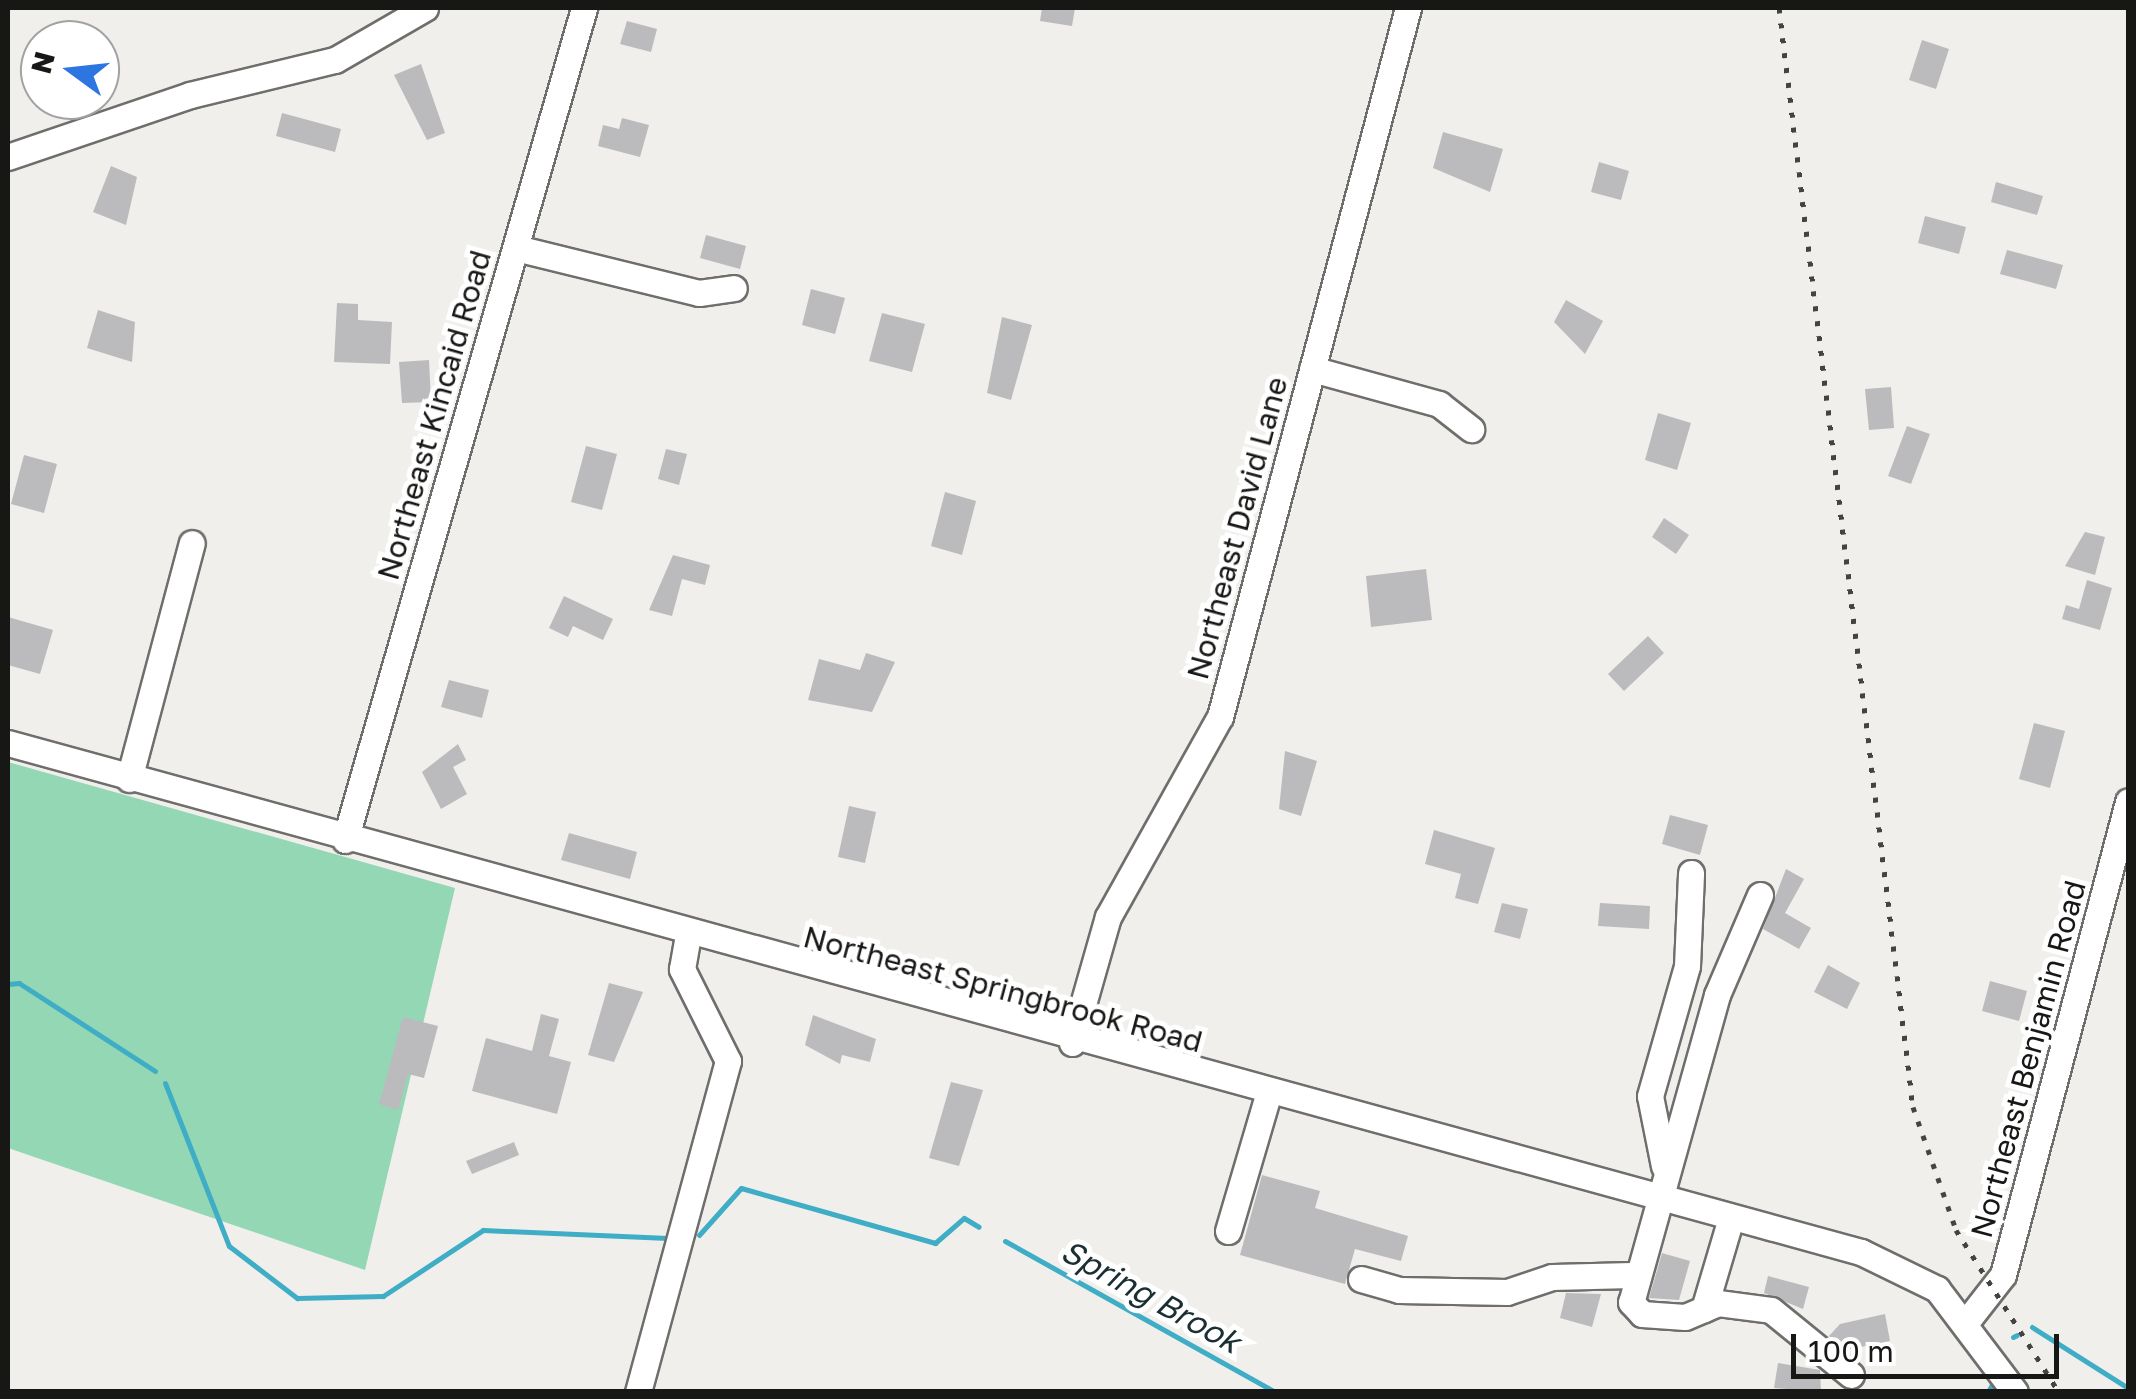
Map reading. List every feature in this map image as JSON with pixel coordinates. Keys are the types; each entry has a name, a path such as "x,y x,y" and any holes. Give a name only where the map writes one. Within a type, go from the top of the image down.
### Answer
{"street":[{"path":"8,157 190,95 335,60 424,8"},
{"name":"Northeast Kincaid Road","path":"345,840 584,8"},
{"name":"Northeast David Lane","path":"1072,1043 1108,917 1220,716 1408,8"},
{"path":"516,248 699,293 734,288"},
{"path":"1312,369 1439,404 1471,429"},
{"path":"130,778 192,543"},
{"name":"Northeast Springbrook Road","path":"8,744 1072,1043 1895,1264 1966,1321 2014,1392"},
{"name":"Northeast Benjamin Road","path":"1966,1321 1994,1292 2018,1226 2128,802"},
{"path":"1664,1166 1650,1096 1687,966 1690,872"},
{"path":"1760,896 1717,995 1632,1276 1642,1314 1704,1309 1772,1310 1851,1375"},
{"path":"638,1392 728,1061 682,969 688,936"},
{"path":"1228,1230 1268,1095"},
{"path":"1704,1309 1732,1218"},
{"path":"1361,1279 1398,1290 1507,1292 1552,1277 1632,1276"}],"green space":[{"path":"8,762 455,888 365,1270 8,1148"}],"building":[{"path":"1042,8 1075,8 1072,26 1040,21"},
{"path":"627,21 657,29 651,52 620,44"},
{"path":"1922,40 1949,49 1936,89 1909,80"},
{"path":"421,64 445,133 427,140 394,75"},
{"path":"282,113 341,129 335,152 276,136"},
{"path":"622,118 649,125 640,157 598,146 603,125 619,129"},
{"path":"1443,132 1503,149 1490,192 1433,168"},
{"path":"1599,162 1629,171 1621,200 1591,192"},
{"path":"111,166 137,177 126,225 93,212"},
{"path":"1996,182 2043,196 2037,215 1991,202"},
{"path":"1925,216 1966,227 1959,254 1918,243"},
{"path":"706,235 746,246 740,269 700,258"},
{"path":"2007,250 2063,265 2056,289 2000,274"},
{"path":"811,289 845,298 835,334 802,325"},
{"path":"1566,300 1603,321 1585,354 1554,322"},
{"path":"337,303 358,304 358,320 392,322 390,364 334,362"},
{"path":"98,310 135,322 132,362 87,348"},
{"path":"882,313 925,324 912,372 869,361"},
{"path":"1002,317 1032,325 1011,400 987,393"},
{"path":"429,360 431,402 402,403 399,362"},
{"path":"1891,387 1894,428 1869,430 1865,389"},
{"path":"1658,413 1691,423 1677,470 1645,460"},
{"path":"1907,426 1930,434 1911,484 1888,476"},
{"path":"586,446 617,454 602,510 571,502"},
{"path":"666,449 687,454 679,485 658,479"},
{"path":"24,455 57,464 44,513 11,504"},
{"path":"945,492 976,501 962,555 931,546"},
{"path":"1664,518 1689,535 1676,554 1652,537"},
{"path":"2085,532 2105,537 2095,575 2065,566"},
{"path":"673,555 710,565 705,585 682,579 672,616 649,610"},
{"path":"1426,569 1432,620 1371,627 1366,576"},
{"path":"2087,580 2112,588 2100,630 2062,619 2066,605 2079,609"},
{"path":"564,596 613,619 603,640 573,626 568,637 549,628"},
{"path":"8,617 53,630 40,674 8,665"},
{"path":"1648,636 1664,653 1624,691 1608,674"},
{"path":"866,653 895,662 872,712 808,700 819,659 860,670"},
{"path":"449,680 489,690 482,718 441,707"},
{"path":"2034,723 2065,731 2050,788 2019,779"},
{"path":"458,744 466,760 453,767 467,794 441,809 422,772"},
{"path":"1285,751 1317,761 1301,816 1279,809"},
{"path":"849,806 876,812 865,863 838,857"},
{"path":"1670,815 1708,825 1700,855 1662,844"},
{"path":"1434,830 1495,848 1478,904 1455,898 1461,874 1425,864"},
{"path":"569,833 637,852 630,879 561,860"},
{"path":"1786,869 1804,879 1785,913 1811,928 1799,949 1763,929"},
{"path":"1502,903 1528,909 1520,939 1494,932"},
{"path":"1600,903 1650,906 1649,929 1598,926"},
{"path":"1828,965 1860,983 1847,1009 1814,992"},
{"path":"1990,981 2027,991 2019,1021 1982,1011"},
{"path":"609,983 643,992 614,1062 588,1055"},
{"path":"541,1014 559,1019 549,1056 571,1062 557,1114 472,1091 486,1038 532,1051"},
{"path":"813,1015 876,1039 870,1062 842,1055 840,1064 805,1045"},
{"path":"403,1017 438,1026 424,1078 408,1074 398,1110 379,1104"},
{"path":"951,1082 983,1090 959,1166 929,1158"},
{"path":"514,1142 519,1155 472,1174 466,1161"},
{"path":"1262,1175 1320,1191 1315,1208 1408,1236 1401,1261 1355,1249 1345,1284 1240,1255"},
{"path":"1662,1253 1690,1261 1679,1300 1649,1298"},
{"path":"1768,1276 1809,1287 1803,1309 1764,1293"},
{"path":"1566,1293 1601,1294 1592,1327 1560,1318"},
{"path":"1885,1314 1890,1341 1846,1350 1829,1336 1840,1324"},
{"path":"1778,1363 1820,1370 1821,1392 1774,1388"}],"waterway":[{"name":"Spring Brook","path":"8,984 19,983 155,1071"},
{"name":"Spring Brook","path":"165,1083 229,1246 297,1298 383,1296 483,1230 668,1238"},
{"name":"Spring Brook","path":"699,1235 741,1188 935,1243 964,1218 979,1227"},
{"name":"Spring Brook","path":"1005,1241 1275,1392"},
{"name":"Spring Brook","path":"2032,1327 2128,1388"},
{"name":"Spring Brook","path":"2013,1337 2017,1335"},
{"name":"Spring Brook","path":"1988,1392 1991,1386"}],"railway":[{"path":"1779,8 1913,1107 1956,1230 2059,1392"}]}
